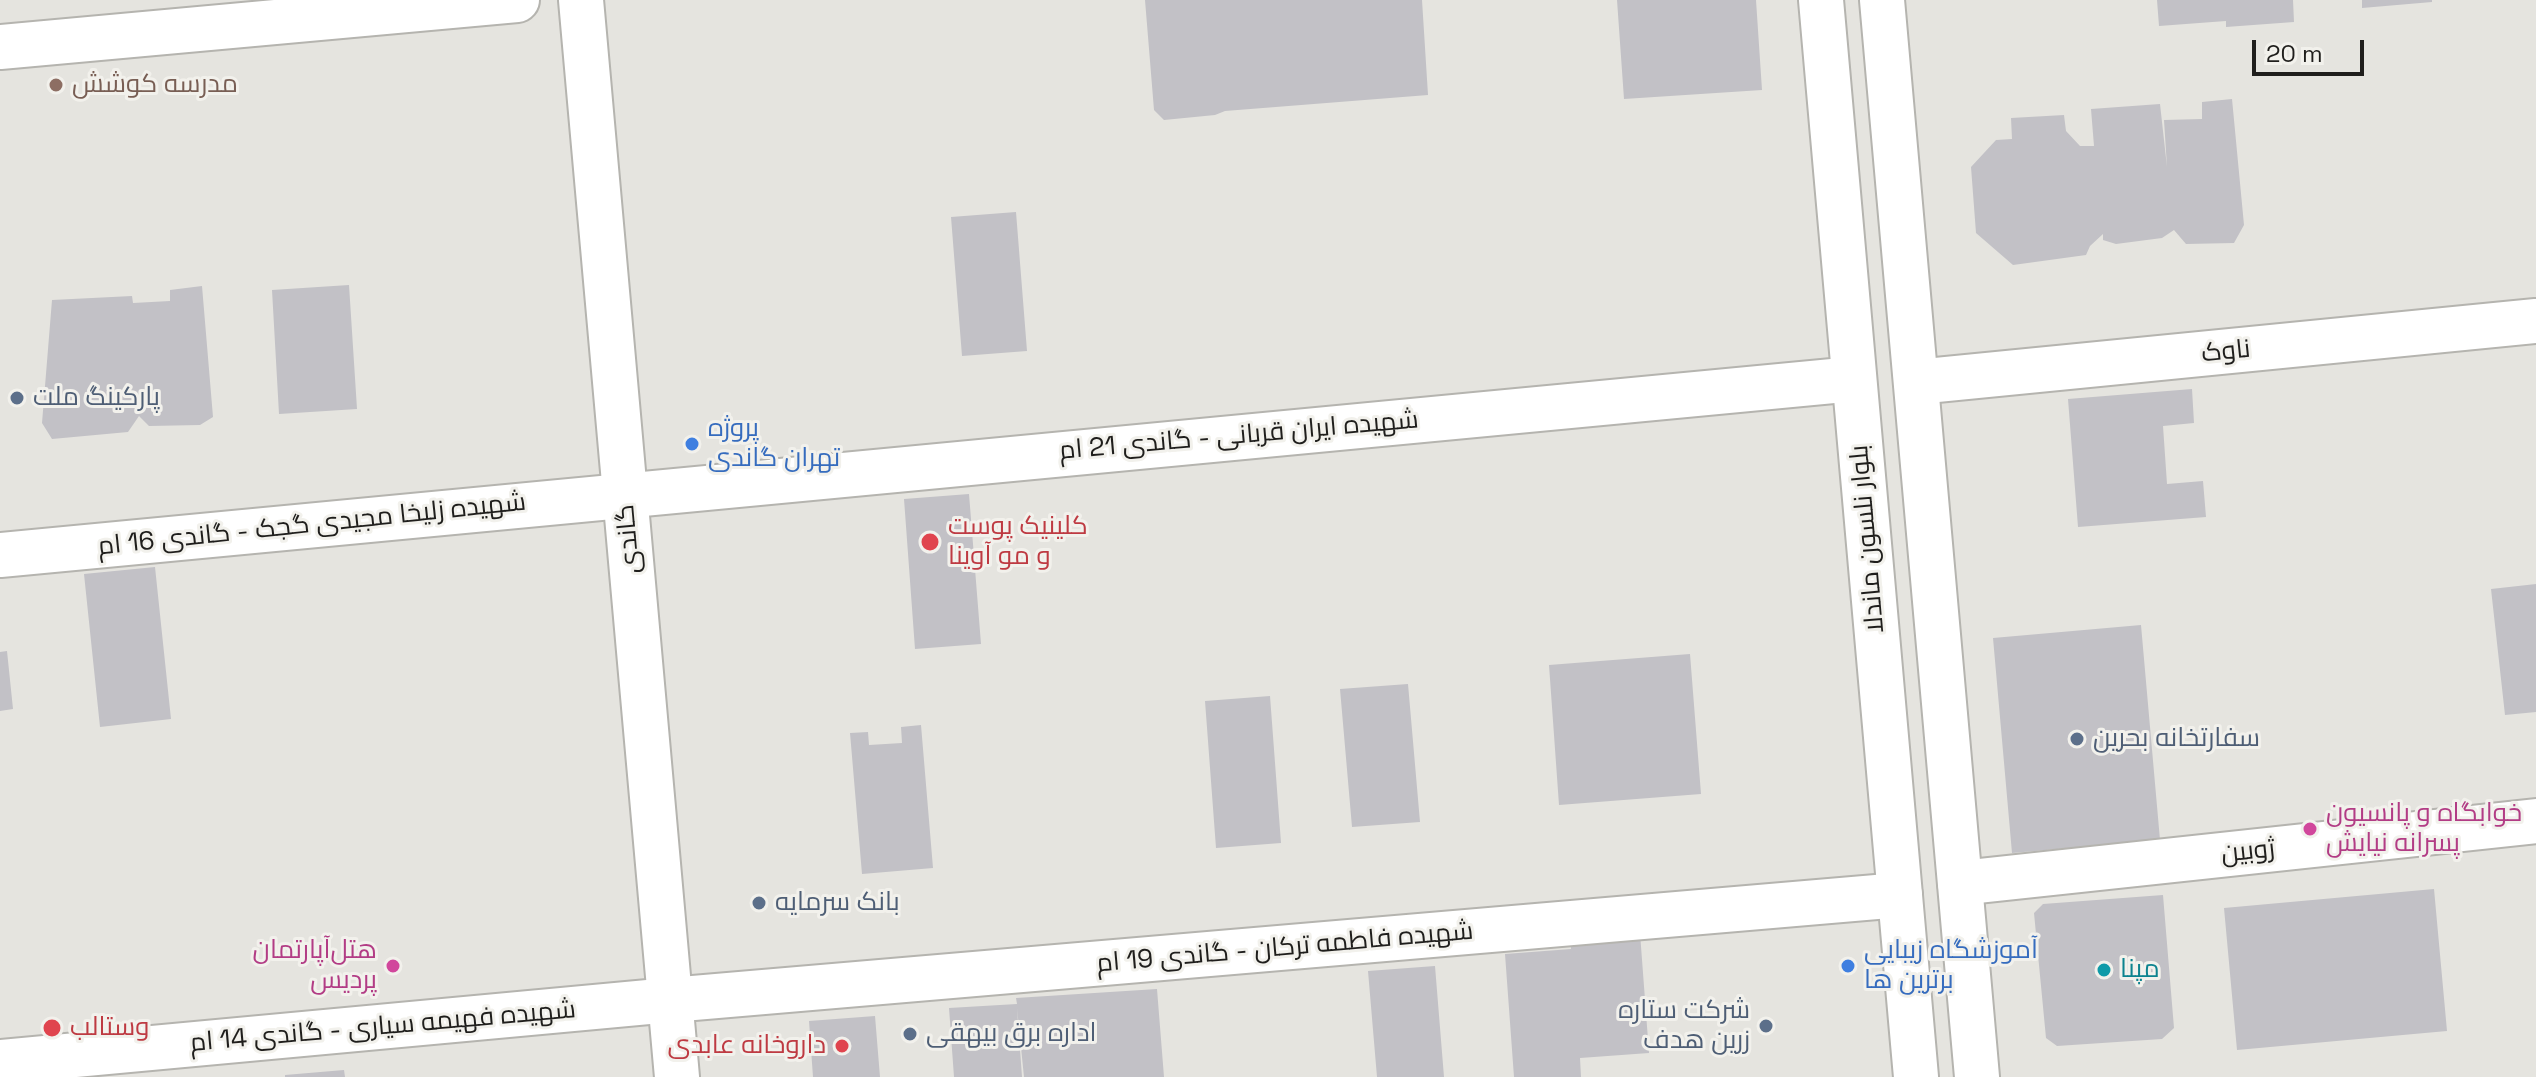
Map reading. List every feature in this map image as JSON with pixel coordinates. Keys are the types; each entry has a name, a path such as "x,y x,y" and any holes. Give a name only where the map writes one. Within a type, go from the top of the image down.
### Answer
{"street":[{"path":"0,47 517,0"},
{"name":"گاندی","path":"581,0 677,1077"},
{"name":"بلوار نلسون ماندلا","path":"1821,0 1916,1077"},
{"path":"1882,0 1977,1077"},
{"name":"ناوک","path":"1916,382 2536,321"},
{"name":"شهیده ایران قربانی - گاندی 21 ام","path":"625,494 1854,379"},
{"name":"شهیده زلیخا مجیدی گجک - گاندی 16 ام","path":"0,555 625,494"},
{"name":"ژوبین","path":"1960,883 2536,821"},
{"name":"شهیده فاطمه ترکان - گاندی 19 ام","path":"670,1000 1900,895"},
{"name":"شهیده فهیمه سیاری - گاندی 14 ام","path":"0,1062 670,1000"}],"building":[{"path":"1145,0 1422,0 1428,95 1225,111 1215,115 1164,120 1154,110"},
{"path":"1617,0 1756,0 1762,90 1624,99"},
{"path":"2157,0 2293,0 2294,22 2226,27 2226,21 2159,26"},
{"path":"2362,0 2432,0 2432,2 2362,8"},
{"path":"2232,99 2244,225 2234,243 2186,244 2174,230 2162,238 2116,244 2103,240 2103,234 2090,246 2086,255 2013,265 1976,233 1971,167 1996,140 2012,139 2011,118 2064,115 2066,131 2080,146 2094,146 2091,109 2160,104 2167,167 2164,120 2202,119 2202,102"},
{"path":"1016,212 1027,351 962,356 951,217"},
{"path":"349,285 357,409 279,414 272,290"},
{"path":"202,286 213,417 200,425 149,426 139,416 128,432 52,439 42,423 52,300 132,296 133,303 170,301 170,290"},
{"path":"2192,389 2194,423 2163,426 2167,484 2203,481 2206,517 2078,527 2068,399"},
{"path":"969,494 981,644 915,649 904,499"},
{"path":"155,567 171,719 100,727 84,574"},
{"path":"2536,584 2536,712 2505,715 2491,589"},
{"name":"سفارتخانه بحرین","path":"2141,625 2160,840 2012,853 1993,638"},
{"path":"7,651 13,709 0,711 0,652"},
{"path":"1690,654 1701,794 1559,805 1549,665"},
{"path":"1408,684 1420,822 1352,827 1340,689"},
{"path":"1270,696 1281,843 1216,848 1205,701"},
{"path":"921,725 933,868 862,874 850,733 868,732 869,745 902,743 901,727"},
{"path":"2434,889 2447,1031 2237,1050 2224,908"},
{"name":"مپنا","path":"2163,895 2174,1028 2162,1039 2057,1046 2046,1038 2034,913 2043,904"},
{"path":"1640,933 1649,1053 1580,1058 1581,1077 1514,1077 1505,954 1571,949 1570,938"},
{"path":"1435,966 1444,1077 1377,1077 1368,971"},
{"path":"1157,989 1164,1077 1024,1077 1017,1008 1022,1077 954,1077 949,1008 1017,1004 1016,998"},
{"path":"875,1016 880,1077 813,1077 809,1021"},
{"path":"344,1070 345,1077 285,1077 285,1075"}],"place":[{"name":"مدرسه کوشش","path":"56,85"},
{"name":"پارکینگ ملت","path":"17,398"},
{"name":"پروژه تهران گاندی","path":"692,444"},
{"name":"کلینیک پوست و مو آوینا","path":"930,542"},
{"name":"سفارتخانه بحرین","path":"2077,739"},
{"name":"خوابگاه و پانسیون پسرانه نیایش","path":"2310,829"},
{"name":"بانک سرمایه","path":"759,903"},
{"name":"هتل‌آپارتمان پردیس","path":"393,966"},
{"name":"آموزشگاه زیبایی برترین ها","path":"1848,966"},
{"name":"مپنا","path":"2104,970"},
{"name":"شرکت ستاره زرین هدف","path":"1766,1026"},
{"name":"وستالب","path":"52,1028"},
{"name":"اداره برق بیهقی","path":"910,1034"},
{"name":"داروخانه عابدی","path":"842,1046"}]}
